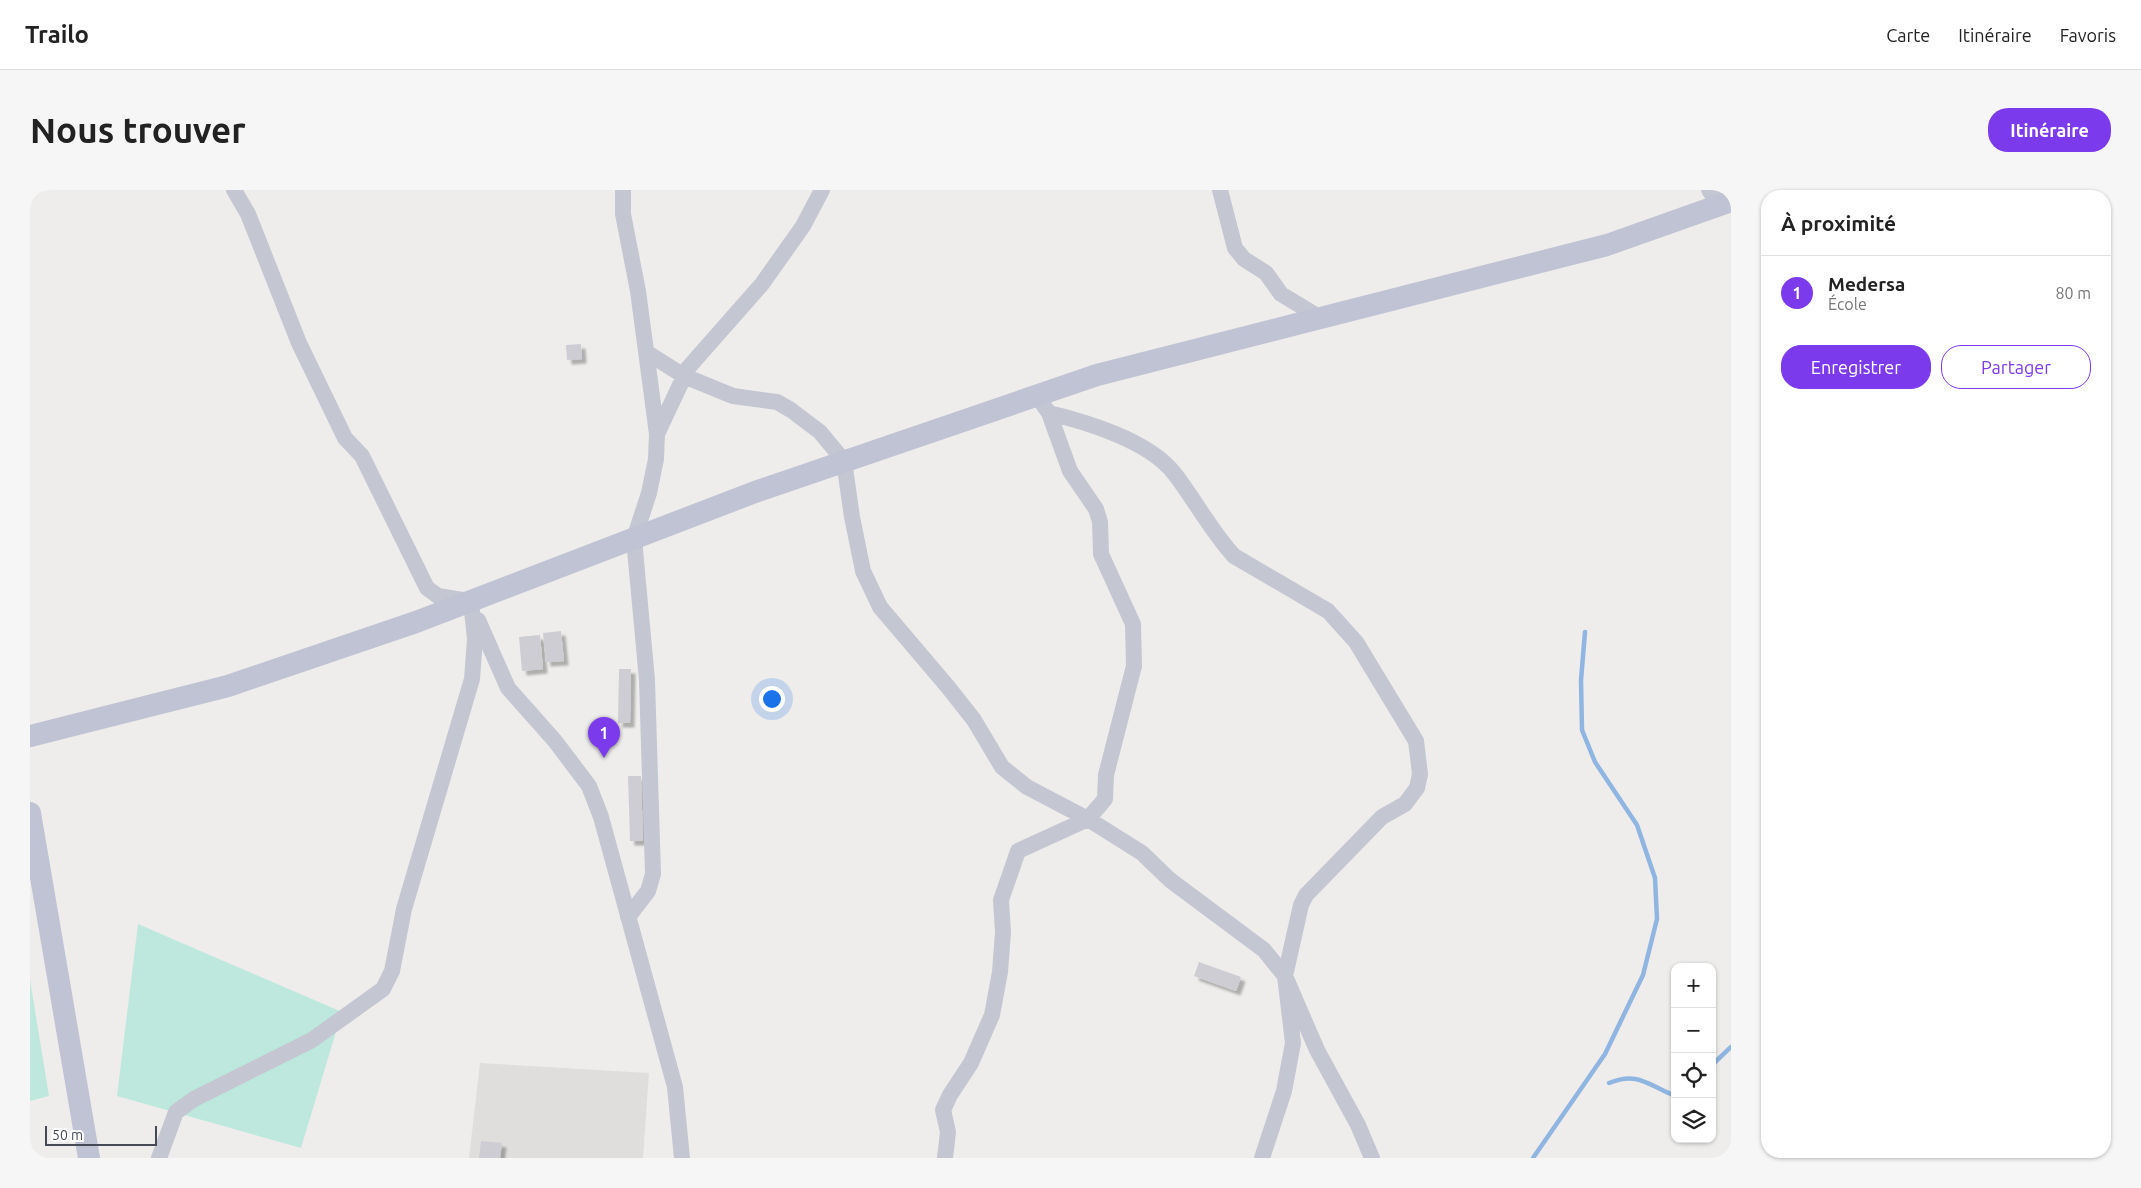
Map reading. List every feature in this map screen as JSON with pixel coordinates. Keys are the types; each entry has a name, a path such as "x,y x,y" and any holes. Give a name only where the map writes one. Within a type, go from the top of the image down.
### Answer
{"street":[{"path":"234,190 248,214 299,343 332,412 345,438 362,456 380,489 427,588 438,596 471,602"},
{"path":"623,190 623,214 638,291 657,434 656,459 649,493 634,539 648,680 653,874 648,891 628,917"},
{"path":"657,434 688,368 762,284 803,226 822,190"},
{"path":"1220,190 1235,248 1244,259 1266,273 1281,294 1319,317"},
{"path":"30,736 228,686 471,602 755,492 844,461 1043,404 1097,375 1607,245 1720,199"},
{"path":"646,352 684,376 733,396 777,402 820,432 844,461 852,517 863,570 880,607 974,720 1002,767 1027,787 1088,819 1142,853 1170,880 1264,950 1285,976 1317,1050 1358,1125 1372,1158"},
{"path":"945,1158 948,1132 943,1110 950,1095 971,1063 992,1015 1000,972 1003,932 1001,900 1010,868 1018,851 1088,819 1104,799 1106,775 1134,666 1133,624 1102,554 1100,522 1096,509 1070,471 1043,404"},
{"path":"1043,404 1155,454 1173,471 1222,544 1234,556 1328,611 1356,642 1416,741 1420,774 1417,788 1405,804 1382,817 1306,895 1301,905 1285,976 1293,1043 1284,1091 1262,1158"},
{"path":"471,602 508,688 555,741 589,786 601,817 675,1087 682,1158"},
{"path":"159,1158 176,1112 194,1099 312,1040 383,989 392,971 404,909 472,679 476,639 471,602"},
{"path":"30,813 89,1158"}],"shaded area":[{"path":"480,1063 649,1073 643,1158 469,1158"}],"green space":[{"path":"138,924 342,1012 301,1148 117,1096"},
{"path":"30,980 49,1096 30,1101"}],"building":[{"path":"581,344 582,359 567,360 566,345"},
{"path":"561,631 564,661 546,662 543,633"},
{"path":"540,635 543,669 522,671 519,637"},
{"path":"619,669 631,669 630,723 618,723"},
{"path":"628,776 641,776 643,841 630,841"},
{"path":"1199,962 1241,977 1236,991 1194,976"},
{"path":"481,1141 502,1143 500,1158 479,1158"}],"waterway":[{"path":"1533,1158 1605,1054 1643,975 1657,919 1655,878 1637,825 1595,762 1582,730 1581,680 1585,632"},
{"path":"1716,1061 1731,1047"},
{"path":"1609,1083 1627,1079 1641,1080 1671,1094"}],"place":[{"name":"Medersa","path":"604,758"}]}
